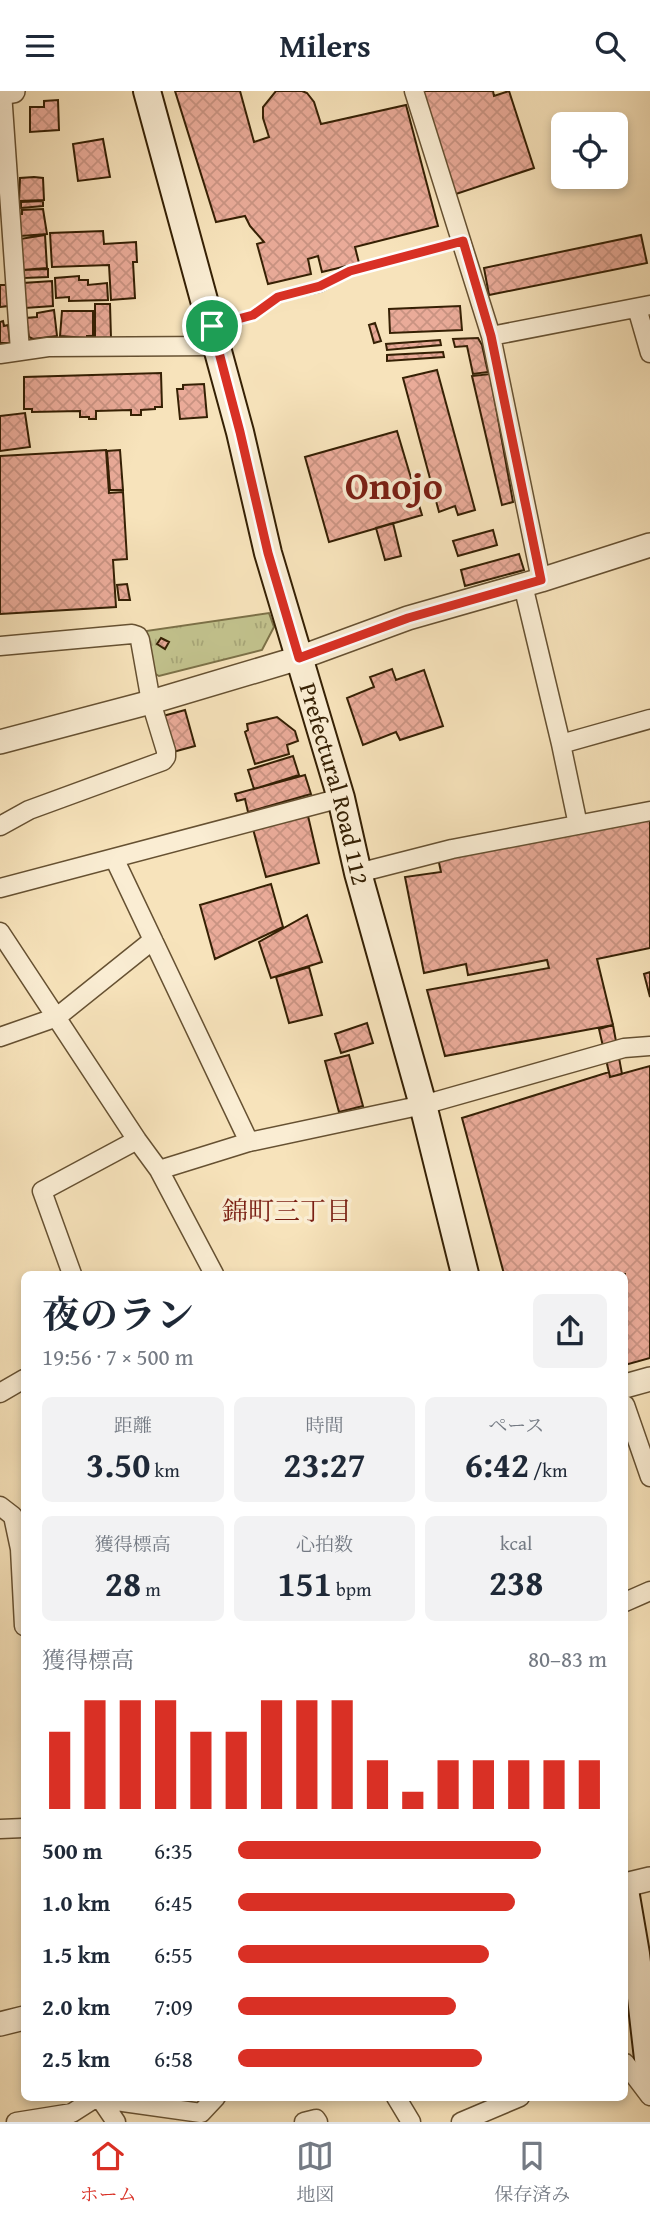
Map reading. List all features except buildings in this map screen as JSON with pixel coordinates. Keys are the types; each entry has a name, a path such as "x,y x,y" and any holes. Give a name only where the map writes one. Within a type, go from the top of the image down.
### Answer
{"main road":[{"name":"Prefectural Road 112","path":"148,91 240,432 268,553 341,798 358,873 465,1271"},
{"path":"628,1906 650,2076"}],"street":[{"path":"414,91 491,336 532,583 578,825"},
{"path":"5,92 20,351"},
{"path":"491,336 643,306 650,353"},
{"path":"0,354 48,347 215,336"},
{"path":"0,742 151,702 299,658 408,618 532,583 650,545"},
{"path":"0,646 132,634 138,636 151,702 166,751 163,761 29,810 0,826"},
{"path":"561,744 650,719"},
{"path":"0,888 341,798"},
{"path":"358,873 452,849 650,811"},
{"path":"114,858 249,1142"},
{"path":"0,932 136,1140 159,1170 213,1271"},
{"path":"0,1037 57,1017 153,940"},
{"path":"159,1170 249,1142 422,1104 624,1048 650,1045"},
{"path":"71,1271 41,1191 136,1140"},
{"path":"628,1385 650,1379"},
{"path":"0,1393 21,1381"},
{"path":"628,1414 650,1477"},
{"path":"0,1506 13,1515 21,1561"},
{"path":"628,1601 650,1591"},
{"path":"0,1829 21,1828"},
{"path":"628,1887 650,1879"},
{"path":"0,2024 21,2019"},
{"path":"628,2067 650,2096"},
{"path":"16,2122 72,2113 92,2101"},
{"path":"102,2101 116,2122"},
{"path":"118,2101 207,2117 214,2101"},
{"path":"398,2101 411,2122"},
{"path":"461,2122 511,2101"},
{"path":"304,2122 316,2119 318,2122"}],"lane":[{"path":"215,336 253,315 278,297 320,286 350,271 463,241"}],"green space":[{"path":"269,613 274,627 262,650 159,676 152,672 146,631"}],"district":[{"name":"Onojo","path":"394,486"},
{"name":"錦町三丁目","path":"287,1211"}],"route":[{"path":"463,241 491,336 541,580 408,618 299,658 268,553 212,326 253,315 278,297 320,286 350,271 463,241"}]}
